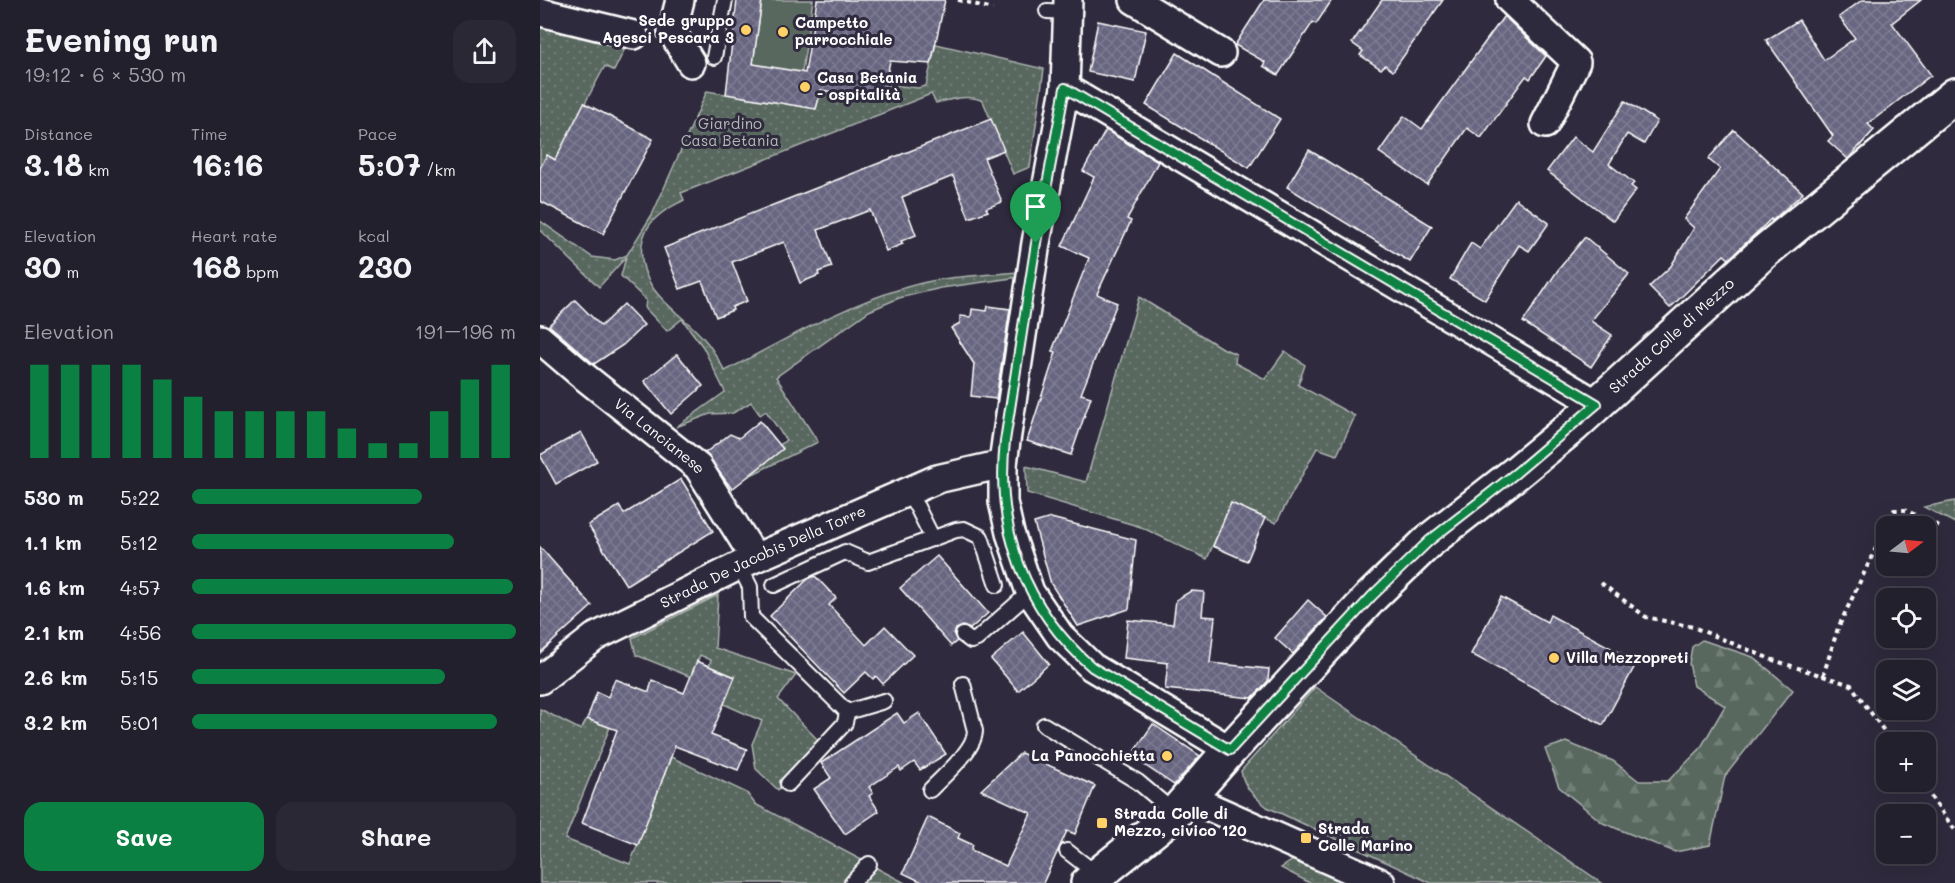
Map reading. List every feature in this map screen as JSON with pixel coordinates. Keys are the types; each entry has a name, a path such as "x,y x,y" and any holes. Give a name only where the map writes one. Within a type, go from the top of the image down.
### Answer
{"street":[{"path":"680,0 672,32 702,60"},
{"path":"1134,0 1221,53"},
{"path":"1510,0 1576,62 1545,124"},
{"path":"1061,8 1065,88 1036,243 1003,464 1004,502 1010,533 1030,592 1060,636 1092,667 1230,750"},
{"path":"540,12 634,35"},
{"path":"1065,88 1597,404"},
{"name":"Strada Colle di Mezzo","path":"1093,879 1182,806 1230,750 1372,596 1429,541 1516,473 1597,404 1765,251 1955,95"},
{"name":"Via Lancianese","path":"540,339 698,467 746,555"},
{"name":"Strada De Jacobis Della Torre","path":"540,680 595,636 746,555 937,479 1003,464"},
{"path":"1182,806 1381,883"}],"lane":[{"path":"702,60 725,0"},
{"path":"906,492 917,507 933,539"},
{"path":"774,585 845,552 868,562 956,530 964,530 981,537 997,585"},
{"path":"746,555 751,617 847,712"},
{"path":"963,635 971,640 977,639 1030,592"},
{"path":"930,790 969,748 975,738 963,684"},
{"path":"847,712 884,701"},
{"path":"788,784 845,723 847,712"},
{"path":"1044,726 1182,806"},
{"path":"1067,851 1093,879"},
{"path":"852,883 869,864"}],"path":[{"path":"958,0 993,9"},
{"path":"1824,676 1838,628 1894,510 1905,510 1939,526"},
{"path":"1601,584 1646,617 1693,627 1773,660 1851,685 1885,732"},
{"path":"1927,792 1955,830"}],"green space":[{"name":"Campetto parrocchiale","path":"762,0 813,0 802,72 753,64"},
{"path":"540,17 629,40 614,71 605,66 571,129 586,176 547,155 540,168"},
{"name":"Giardino Casa Betania","path":"936,44 1044,69 1030,167 1013,174 983,101 966,98 936,103 931,94 681,193 684,200 660,214 645,233 642,261 653,288 705,340 725,371 814,324 883,295 935,280 1020,272 1019,277 941,288 899,298 869,311 776,377 818,442 749,476 782,449 780,445 786,440 766,411 760,415 751,402 733,413 710,414 676,427 725,392 703,347 682,319 667,331 645,308 646,300 621,276 626,257 599,287 540,230 540,221 592,257 615,260 627,255 653,213 707,91 816,109 821,90 882,99 885,84 918,88 926,86"},
{"path":"1139,297 1220,347 1236,354 1235,363 1265,379 1285,351 1305,365 1298,385 1355,416 1337,455 1317,448 1276,523 1231,503 1207,559 1141,527 1027,493 1026,466 1086,482"},
{"path":"1955,501 1955,523 1924,507"},
{"path":"718,595 715,648 796,675 778,699 819,741 778,790 756,769 752,744 762,721 724,704 735,677 709,666 711,660 700,655 691,677 636,655 632,638"},
{"path":"1702,640 1753,657 1793,690 1725,776 1710,845 1675,852 1603,823 1559,787 1545,749 1566,742 1613,761 1639,781 1668,781 1700,749 1725,706 1694,686 1689,663 1692,647"},
{"path":"1315,687 1602,883 1431,883 1267,807 1247,787 1241,771"},
{"path":"540,709 581,730 587,719 610,727 565,839 630,864 671,757 747,793 755,804 905,883 540,883"},
{"path":"1293,860 1348,883 1310,883 1281,868"}],"building":[{"path":"737,0 762,0 753,64 805,73 817,0 945,0 931,64 890,61 882,99 821,90 816,109 726,94"},
{"path":"1264,0 1332,0 1316,24 1313,22 1278,75 1263,66 1265,62 1235,45"},
{"path":"1382,0 1443,0 1393,71 1385,65 1381,69 1360,55 1363,51 1352,43"},
{"path":"1862,0 1921,0 1892,23 1931,75 1868,124 1874,130 1848,159 1828,141 1833,136 1766,40 1799,20 1824,60 1855,38 1839,17"},
{"path":"1504,16 1546,56 1530,79 1526,76 1481,138 1467,128 1427,185 1379,152 1404,116 1422,129"},
{"path":"1098,21 1146,31 1135,82 1088,72"},
{"path":"1177,53 1280,119 1249,168 1146,105"},
{"path":"1625,101 1657,121 1644,144 1627,134 1609,164 1634,183 1631,186 1636,190 1613,221 1547,171 1573,137 1593,152"},
{"path":"584,103 653,139 603,234 540,201 540,168 547,155 555,160"},
{"path":"991,119 1004,150 984,158 1002,202 986,208 988,211 969,218 953,176 902,197 916,235 901,241 903,244 886,251 870,210 818,230 832,267 800,283 784,242 732,262 747,301 732,307 733,310 716,317 702,281 680,289 664,248"},
{"path":"1106,130 1158,162 1127,219 1131,221 1097,294 1117,303 1081,394 1091,397 1071,455 1027,441 1056,352 1052,351 1089,258 1062,246 1094,177 1083,171"},
{"path":"1734,130 1803,193 1772,221 1771,219 1729,259 1724,255 1670,308 1649,287 1671,266 1694,228 1684,219 1720,169 1708,159"},
{"path":"1309,150 1432,226 1410,262 1287,187"},
{"path":"1516,199 1549,223 1529,251 1519,245 1485,300 1450,279 1471,243 1480,249"},
{"path":"1585,237 1629,274 1591,321 1612,335 1591,367 1523,322 1558,270"},
{"path":"575,300 601,326 624,304 644,325 623,345 594,364 549,325"},
{"path":"988,306 1010,309 996,399 971,396 974,364 951,328 960,323 960,316 971,317 972,309 987,311"},
{"path":"677,354 703,386 671,414 644,381"},
{"path":"760,421 783,449 732,489 705,453 730,434 739,438"},
{"path":"581,432 597,461 556,484 540,455"},
{"path":"681,479 713,531 626,585 588,525 619,506 624,514"},
{"path":"1231,503 1265,518 1247,561 1213,546"},
{"path":"1051,518 1136,540 1129,609 1078,626 1051,584 1034,523"},
{"path":"540,547 592,606 540,653"},
{"path":"937,556 988,613 970,629 963,626 956,629 954,635 957,641 951,646 900,588"},
{"path":"815,576 836,598 829,605 866,645 885,626 913,655 883,684 876,676 873,679 866,672 844,693 770,616 808,579"},
{"path":"1191,591 1204,592 1202,616 1215,617 1210,663 1269,669 1268,681 1252,698 1165,689 1168,663 1124,658 1128,620 1173,624 1176,600"},
{"name":"Villa Mezzopreti","path":"1501,597 1547,622 1550,615 1637,662 1603,725 1471,654"},
{"path":"1308,600 1327,617 1293,654 1275,638"},
{"path":"1023,632 1049,664 1018,691 991,659"},
{"path":"697,661 735,677 711,735 747,749 738,770 675,746 638,845 582,823 617,730 587,719 597,692 608,697 615,679 649,692 652,680 684,693"},
{"path":"897,713 904,723 919,713 946,754 920,770 914,762 901,771 899,767 869,787 873,793 869,796 879,811 845,834 814,789 831,778 821,763"},
{"name":"La Panocchietta","path":"1153,724 1200,756 1174,785 1131,756"},
{"path":"1021,753 1095,786 1075,834 1067,831 1043,883 924,883 903,873 928,817 960,833 958,838 973,845 971,850 1006,866 1031,813 981,790"}],"place":[{"name":"Sede gruppo Agesci Pescara 3","path":"746,30"},
{"name":"Campetto parrocchiale","path":"783,32"},
{"name":"Casa Betania - ospitalità","path":"805,87"},
{"name":"Villa Mezzopreti","path":"1554,658"},
{"name":"La Panocchietta","path":"1167,756"},
{"name":"Strada Colle di Mezzo, civico 120","path":"1102,823"},
{"name":"Strada Colle Marino","path":"1306,838"}],"route":[{"path":"1065,88 1597,404 1516,473 1429,541 1372,596 1230,750 1092,667 1060,636 1030,592 1010,533 1004,502 1003,464 1036,243 1065,88"}]}
